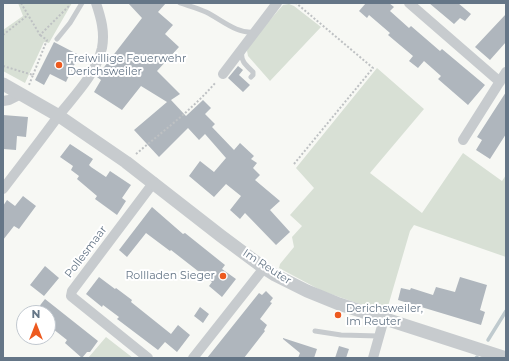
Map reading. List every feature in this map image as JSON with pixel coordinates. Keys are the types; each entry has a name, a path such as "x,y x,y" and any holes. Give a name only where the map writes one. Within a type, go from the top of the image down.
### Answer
{"street":[{"path":"3,189 89,76 102,49 102,22 96,3"},
{"path":"223,74 277,3"},
{"path":"409,3 500,82"},
{"path":"463,140 506,72"},
{"name":"Im Reuter","path":"3,84 59,116 126,162 264,268 307,291 339,304 506,358"},
{"path":"3,101 9,100 21,94"},
{"name":"Pollesmaar","path":"148,358 71,296 72,291 154,182"},
{"path":"193,358 264,268"},
{"path":"373,358 384,319"}],"lane":[{"path":"57,39 70,23 82,3"},
{"path":"180,3 206,12 240,31 248,33 255,32"},
{"path":"244,47 242,59 253,72 250,77"},
{"path":"316,331 341,335 379,336"}],"path":[{"path":"21,3 40,35 47,40 29,85 21,94"},
{"path":"40,35 72,3"},
{"path":"294,164 373,68 296,3"},
{"path":"3,35 28,15"},
{"path":"3,66 33,75"},
{"path":"126,162 183,115 206,94 223,74"}],"shaded area":[{"path":"18,3 72,3 49,43 44,42 25,83 3,71 3,30 23,16"},
{"path":"289,4 294,6 321,27 270,81 248,56 247,51 249,44 283,5"},
{"path":"377,68 424,109 370,173 422,213 463,153 502,181 506,175 506,257 414,225 410,231 386,313 322,291 279,268 280,264 294,247 292,237 302,226 290,215 314,188 296,168"},
{"path":"106,337 133,358 88,358"}],"building":[{"path":"128,3 166,3 158,12 173,25 165,34 179,47 157,71 180,94 171,100 186,116 203,100 211,108 205,114 215,124 212,127 234,150 240,143 254,156 251,159 257,163 253,168 260,175 255,180 280,201 270,210 290,232 276,245 245,213 240,219 230,210 241,196 226,184 214,197 189,176 200,161 214,172 226,158 205,134 199,140 188,128 159,157 134,130 167,102 141,86 122,110 94,92 101,80 97,77 98,75 142,18"},
{"path":"366,3 389,3 394,7 390,11 409,28 411,26 440,51 442,49 485,85 468,105 438,79 441,76 424,61 418,68 409,61 413,56 388,35 390,33 369,15 367,18 359,11"},
{"path":"429,3 458,3 471,14 465,21 460,18 454,24"},
{"path":"506,14 506,42 490,60 475,47"},
{"path":"54,42 79,55 66,82 50,74 44,85 35,80"},
{"path":"238,66 243,70 239,75 250,85 243,92 228,78"},
{"path":"506,92 506,134 490,159 476,150 482,140 477,137"},
{"path":"3,115 28,117 26,137 17,136 16,150 3,149"},
{"path":"70,144 93,159 89,165 91,167 106,177 110,171 131,185 122,198 126,201 117,215 95,199 97,196 77,179 79,176 71,170 73,166 60,157"},
{"path":"23,196 36,206 19,229 14,226 3,240 3,206 7,200 15,206"},
{"path":"152,207 183,234 185,233 225,265 222,269 236,279 222,297 209,286 212,282 171,250 170,251 146,233 127,257 119,250"},
{"path":"45,266 59,278 44,296 30,285"},
{"path":"99,277 132,300 131,302 171,334 178,325 190,335 177,352 165,342 158,350 117,319 119,317 103,305 102,307 86,294"},
{"path":"460,277 487,285 480,310 485,312 481,325 398,300 401,288 410,290 411,288 433,295 436,287 455,292"},
{"path":"266,291 273,298 270,302 272,303 260,319 267,325 264,330 265,331 244,358 207,358 259,293 262,295"},
{"path":"45,299 53,305 40,305"},
{"path":"200,307 209,314 203,323 194,316"},
{"path":"56,308 98,341 90,352 87,352 82,358 65,343 67,340 56,331"},
{"path":"283,338 317,349 314,358 298,358 300,353"},
{"path":"339,346 349,349 346,358 335,358"}],"waterway":[{"path":"488,340 506,311"}],"place":[{"name":"Freiwillige Feuerwehr Derichsweiler","path":"59,65"},
{"name":"Rollladen Sieger","path":"223,276"},
{"name":"Derichsweiler, Im Reuter","path":"338,315"}]}
